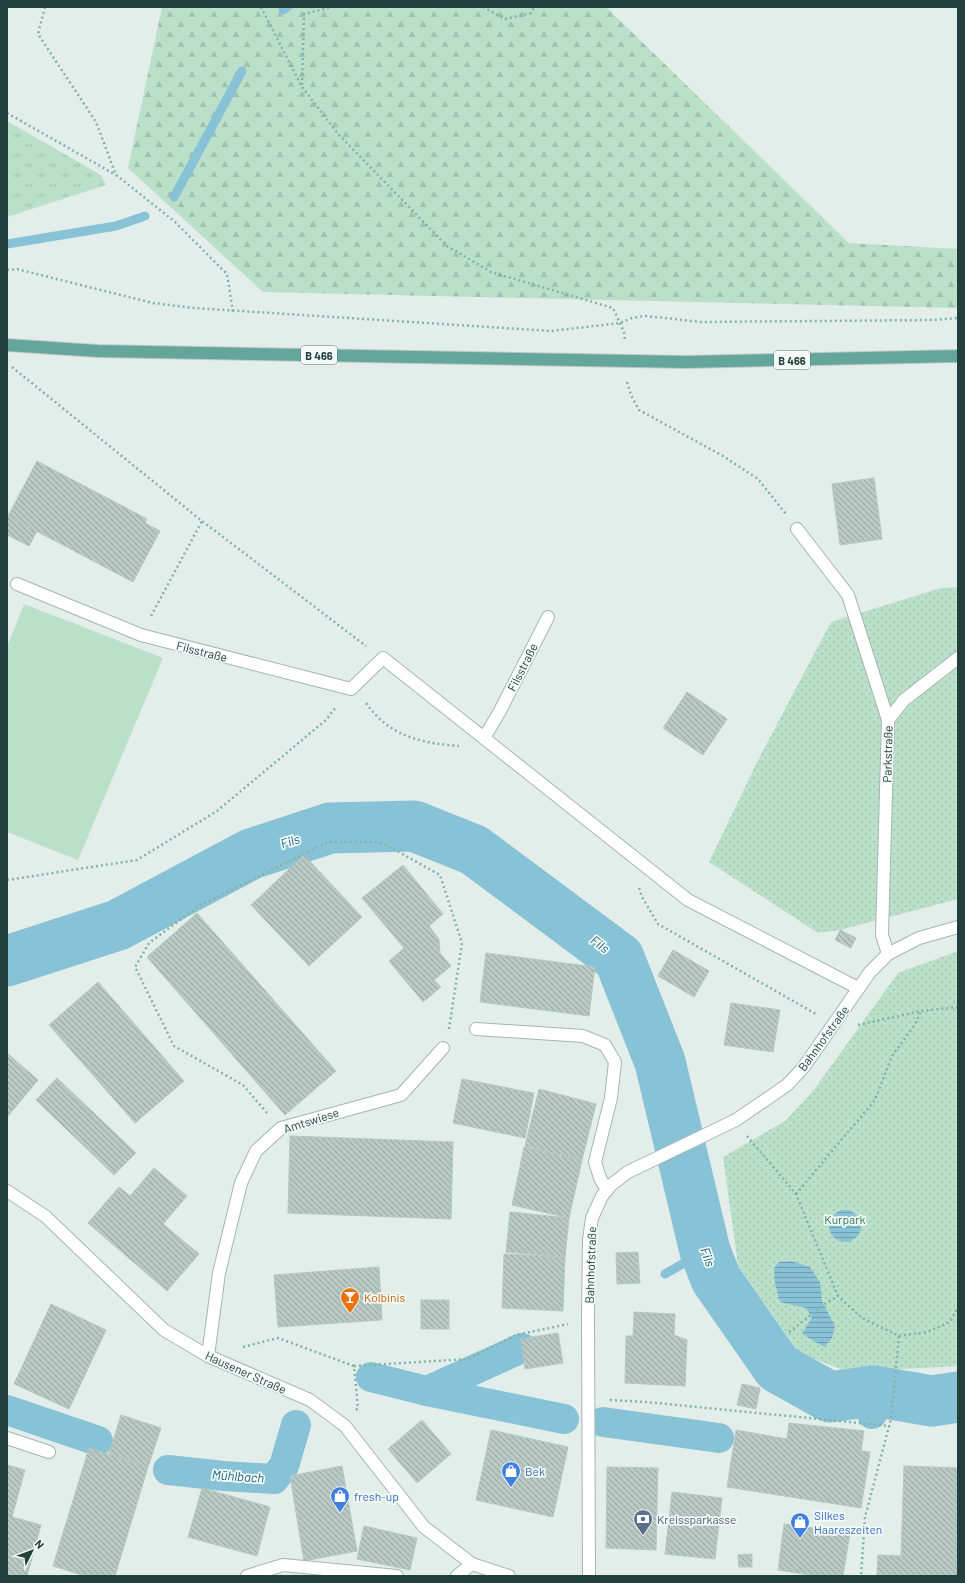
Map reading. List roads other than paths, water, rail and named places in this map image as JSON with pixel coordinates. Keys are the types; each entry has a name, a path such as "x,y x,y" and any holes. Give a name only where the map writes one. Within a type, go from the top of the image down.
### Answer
{"main road":[{"name":"B 466","path":"9,346 98,351 694,362 958,356"}],"street":[{"name":"Parkstraße","path":"797,529 848,595 888,720 882,936 888,954"},
{"name":"Filsstraße","path":"17,584 141,635 353,686 383,658 484,738 500,711 548,617"},
{"path":"888,720 904,700 958,658"},
{"path":"484,738 688,900 858,988"},
{"name":"Bahnhofstraße","path":"589,1576 588,1320 592,1218 607,1190 628,1172 736,1120 787,1085 803,1068 870,972 888,954 919,938 958,927"},
{"path":"476,1029 583,1036 605,1045 614,1062 611,1098 595,1162 600,1178 607,1190"},
{"name":"Amtswiese","path":"208,1356 219,1273 241,1183 256,1151 281,1128 401,1095 443,1048"},
{"name":"Hausener Straße","path":"7,1191 45,1216 164,1330 208,1356 310,1400 345,1426 424,1527 472,1564 509,1576"},
{"path":"7,1438 49,1452"},
{"path":"458,1576 472,1564"},
{"path":"247,1576 282,1565 397,1576"}],"water":[{"path":"842,1210 848,1210 858,1217 861,1226 860,1232 854,1239 848,1242 842,1242 832,1235 829,1229 829,1223 836,1213"},
{"path":"791,1261 810,1267 820,1282 822,1301 835,1326 832,1338 824,1347 802,1334 812,1317 806,1308 780,1302 775,1284 774,1268 779,1262"}],"waterway":[{"path":"283,10 288,7"},
{"path":"174,197 242,71"},
{"path":"7,244 116,226 145,216"},
{"name":"Fils","path":"7,961 118,925 251,854 330,828 414,826 474,850 619,958 660,1062 705,1251 716,1279 778,1368 830,1397 873,1391 932,1401 958,1397"},
{"path":"665,1274 705,1251"},
{"path":"371,1377 427,1391 522,1348"},
{"path":"427,1391 564,1419"},
{"path":"872,1414 873,1391"},
{"path":"931,1417 932,1401"},
{"name":"Mühlbach","path":"7,1410 98,1441"},
{"path":"603,1422 719,1438"},
{"name":"Mühlbach","path":"168,1470 224,1476 274,1479 284,1466 296,1425"}],"place":[{"name":"Kolbinis","path":"350,1314"},
{"name":"Bek","path":"511,1488"},
{"name":"fresh-up","path":"340,1513"},
{"name":"Kreissparkasse","path":"643,1536"},
{"name":"Silkes Haareszeiten","path":"800,1539"}],"park label":[{"name":"Kurpark","path":"845,1219"}]}
